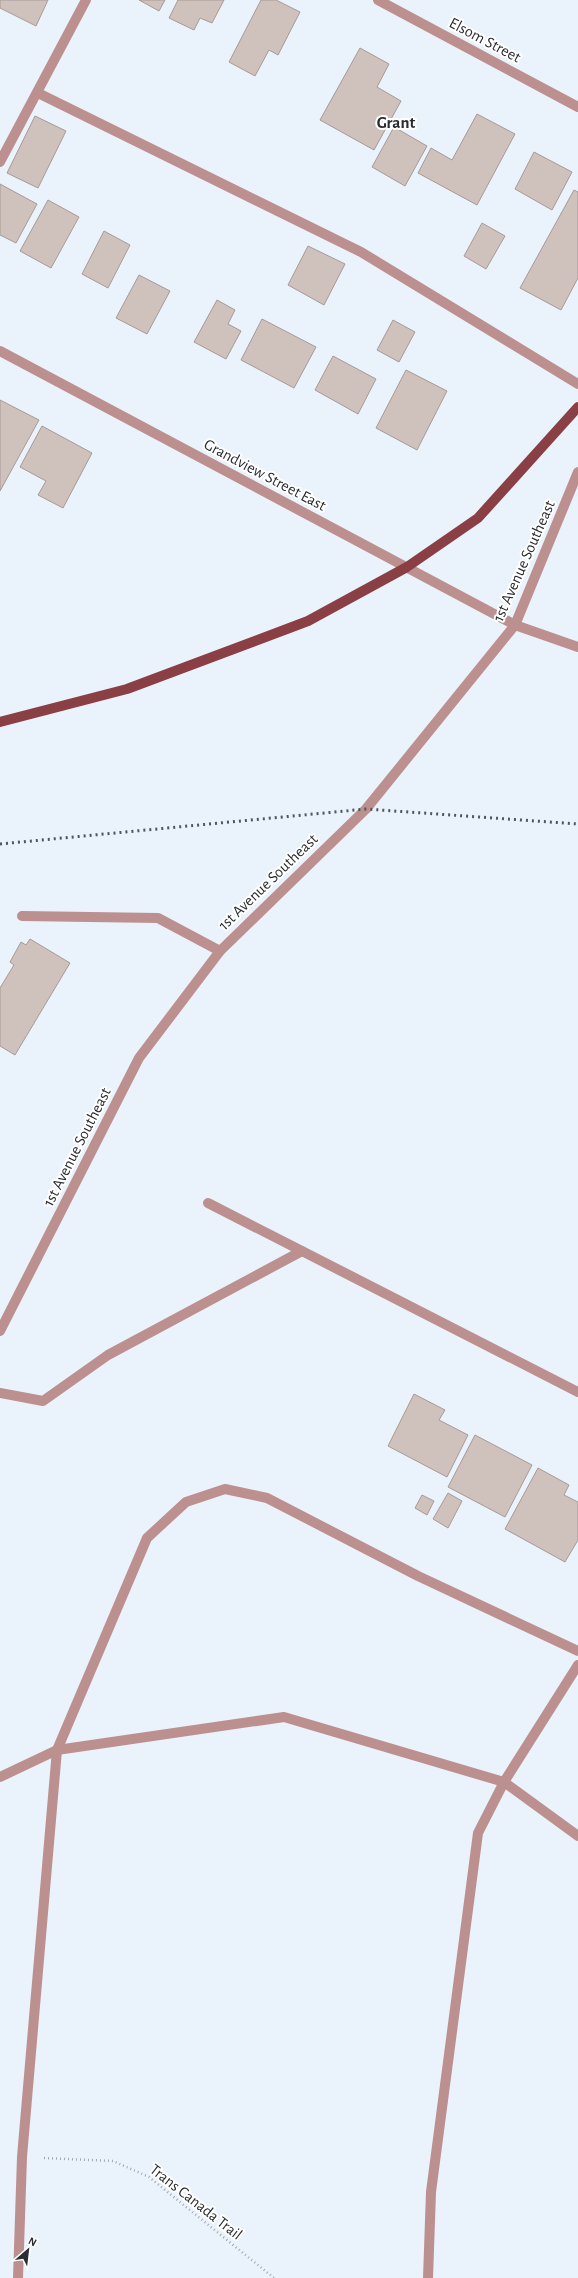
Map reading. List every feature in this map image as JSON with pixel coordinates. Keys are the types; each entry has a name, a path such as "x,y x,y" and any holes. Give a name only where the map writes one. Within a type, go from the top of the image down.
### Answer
{"main road":[{"path":"0,722 127,689 308,621 407,567 478,518 578,407"}],"street":[{"path":"0,162 38,93 86,0"},
{"name":"Elsom Street","path":"378,0 578,107"},
{"path":"38,93 361,252 578,384"},
{"name":"Grandview Street East","path":"0,351 515,625 578,647"},
{"name":"1st Avenue Southeast","path":"0,1331 139,1058 220,951 366,808 515,625 578,472"},
{"path":"22,916 158,918 220,951"},
{"path":"208,1203 578,1392"},
{"path":"0,1393 43,1401 108,1355 302,1251"},
{"path":"18,2278 22,2157 57,1750 146,1538 186,1502 225,1489 267,1498 418,1576 578,1651"},
{"path":"428,2278 431,2192 478,1833 504,1782 578,1665"},
{"path":"0,1777 57,1750 284,1716 504,1782 578,1836"}],"path":[{"name":"Trans Canada Trail","path":"22,2157 113,2161 149,2177 274,2278"}],"building":[{"path":"0,0 48,0 36,26 0,8"},
{"path":"139,0 165,0 159,11"},
{"path":"178,0 224,0 212,23 200,18 194,30 169,18"},
{"path":"261,0 276,0 300,12 278,55 269,50 255,76 229,62"},
{"path":"360,48 389,64 377,87 401,101 374,150 320,120"},
{"path":"477,114 515,134 477,205 418,173 431,148 452,160"},
{"path":"35,116 66,131 38,188 7,173"},
{"path":"394,127 427,146 405,186 372,167"},
{"path":"534,152 572,172 552,210 515,189"},
{"path":"0,184 37,204 16,243 0,235"},
{"path":"574,190 578,192 578,278 561,310 520,288"},
{"path":"48,200 79,217 51,268 20,251"},
{"path":"482,223 505,236 486,269 464,256"},
{"path":"104,231 130,245 108,288 82,274"},
{"path":"308,246 345,264 324,305 288,285"},
{"path":"139,275 170,291 147,334 116,318"},
{"path":"217,300 235,310 228,324 241,331 226,359 194,342"},
{"path":"262,319 316,347 294,388 241,360"},
{"path":"393,320 415,332 399,362 377,350"},
{"path":"333,356 376,379 358,414 315,390"},
{"path":"406,370 447,391 417,450 376,428"},
{"path":"0,400 39,420 0,491"},
{"path":"42,426 92,453 63,508 38,495 46,481 20,467"},
{"path":"30,939 70,963 15,1055 0,1046 0,988 14,965 10,962 21,942 26,945"},
{"path":"414,1394 445,1410 439,1420 468,1435 447,1477 388,1446"},
{"path":"475,1435 532,1465 505,1517 448,1487"},
{"path":"538,1468 569,1485 564,1495 578,1502 578,1540 565,1562 505,1529"},
{"path":"448,1493 462,1501 448,1528 433,1519"},
{"path":"422,1495 434,1501 427,1515 415,1508"}],"railway":[{"path":"0,844 366,809 578,824"}],"district":[{"name":"Grant","path":"396,122"}]}
